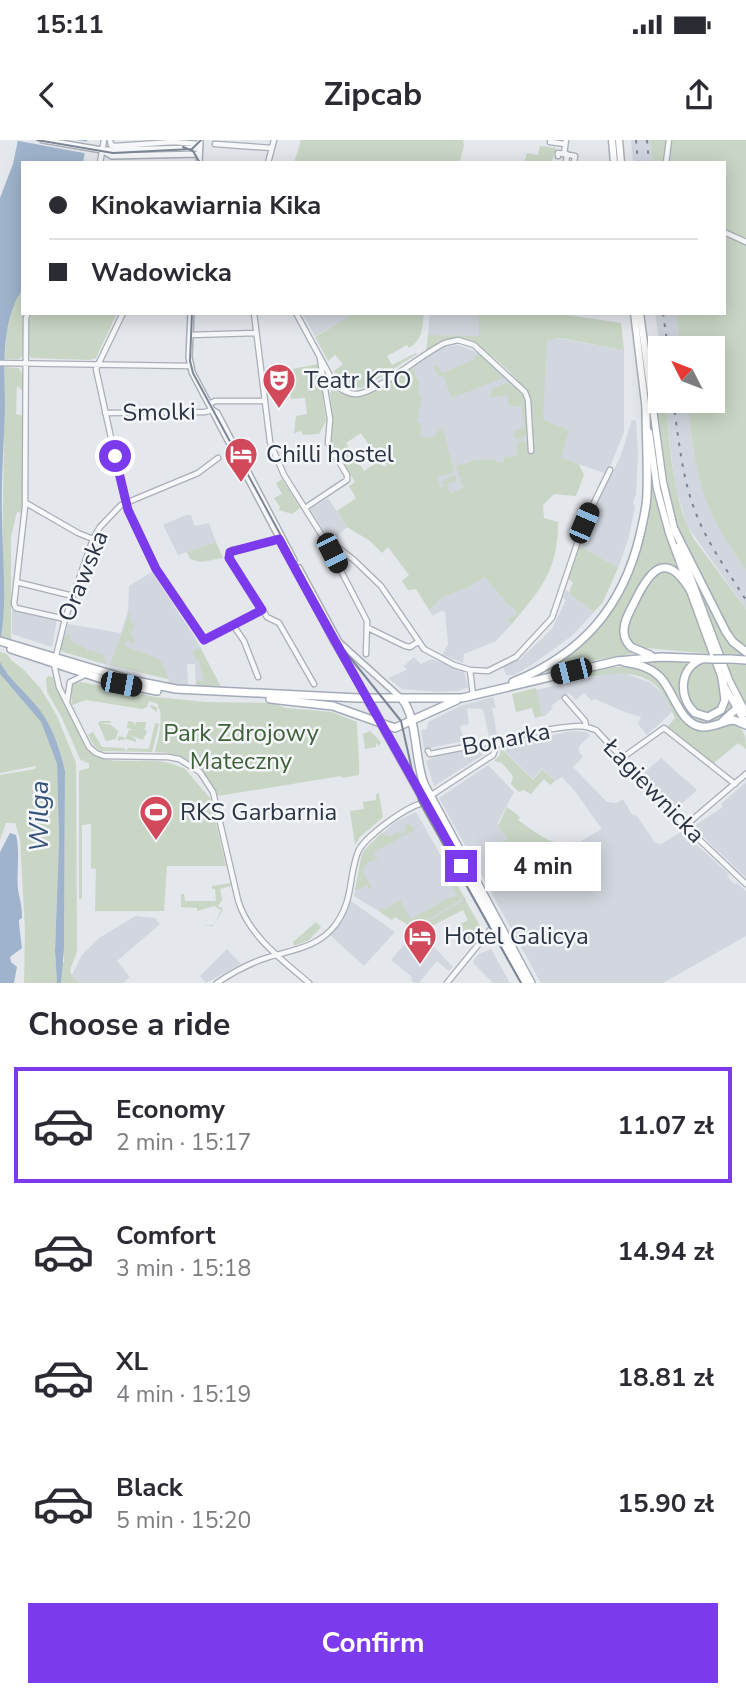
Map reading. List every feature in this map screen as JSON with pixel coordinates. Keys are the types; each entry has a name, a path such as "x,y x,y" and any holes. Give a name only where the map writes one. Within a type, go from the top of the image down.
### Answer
{"main road":[{"path":"612,140 614,161"},
{"path":"619,140 621,161"},
{"path":"634,315 662,508 714,658 736,709 746,725"},
{"path":"640,315 663,482 674,529 714,658 746,713"},
{"path":"54,661 88,675 128,686 191,696 268,698 326,704 395,728 462,698 523,678 575,646 600,621 622,588 637,545 648,494 646,407"},
{"path":"674,529 726,632 737,646 746,652"},
{"path":"661,657 639,651 627,643 624,632 626,620 644,582 654,570 673,570 681,576 690,590"},
{"path":"4,645 54,661 176,689 368,698 462,698"},
{"path":"482,692 617,661 661,657 746,660"},
{"path":"714,658 692,664 684,675 686,699 695,713 708,717 721,710 725,700 722,678"},
{"path":"617,661 641,666 658,675 691,723 705,727 734,720 746,725"},
{"path":"722,722 736,709 737,697"},
{"path":"368,698 420,792 438,811 496,924"},
{"path":"377,713 381,705 391,698"},
{"path":"402,699 408,708 418,767 428,799 529,983"}],"street":[{"path":"43,140 99,150 200,146"},
{"path":"100,161 99,150 104,140"},
{"path":"269,161 274,140"},
{"path":"666,161 669,140"},
{"path":"110,141 115,146 173,142 200,146"},
{"path":"550,142 566,142 566,161"},
{"path":"215,144 272,148"},
{"path":"99,150 112,156 159,155 200,146"},
{"path":"558,156 558,153 575,156 574,161"},
{"path":"159,155 159,161"},
{"path":"726,233 746,242"},
{"path":"27,315 25,502 14,604 16,608 65,619"},
{"path":"122,315 97,364 125,502 156,569 204,640 262,610"},
{"path":"191,315 190,366 210,407 217,413 332,640 368,698"},
{"path":"254,315 270,442 274,454 326,542 367,621 366,654"},
{"path":"297,315 335,385 345,392 363,394 438,346 451,341 474,345 525,393 528,400 531,451"},
{"path":"190,335 256,333"},
{"path":"305,508 347,480 328,443 330,419 320,356"},
{"path":"0,363 190,366"},
{"path":"326,391 335,385"},
{"name":"Smolki","path":"105,413 205,412 215,401 265,401"},
{"path":"125,502 198,473 218,458"},
{"path":"326,542 331,542 354,560 381,586 424,649 470,670 488,671 508,662 522,651 547,624 555,611 584,523 610,470"},
{"path":"25,502 93,539"},
{"name":"Orawska","path":"54,661 65,619 93,539 100,527 125,502"},
{"path":"281,538 234,549 229,558 267,617 279,623 314,684"},
{"path":"281,538 339,642 402,699"},
{"path":"16,582 73,596"},
{"path":"233,625 244,641 258,677"},
{"path":"368,628 405,646 410,647 418,642"},
{"path":"54,661 59,687 89,747 96,753 104,756 179,759 200,772 213,792 241,909 252,927 309,983"},
{"path":"470,670 473,695"},
{"path":"67,703 70,682 88,675"},
{"name":"Łagiewnicka","path":"565,698 585,721 586,726 596,730 685,826 746,884"},
{"name":"Bonarka","path":"428,751 429,754 486,743 497,745 509,738 586,726"},
{"path":"622,758 664,728 735,784"},
{"path":"217,983 251,964 310,945 330,931 341,916 349,897 361,847 389,822 493,755 497,745"},
{"path":"685,826 746,774"},
{"path":"447,983 496,924"}],"shaded area":[{"path":"631,140 650,140 653,161 633,161"},
{"path":"303,315 350,315 348,318 315,336"},
{"path":"430,315 479,315 479,336 428,335"},
{"path":"655,315 676,315 679,336 658,336"},
{"path":"556,338 624,350 624,432 609,469 604,473 561,458 540,421 543,339"},
{"path":"458,345 479,353 523,394 530,461 476,460 457,466 463,489 438,496 413,420 418,380 412,367 443,347"},
{"path":"666,413 689,413 694,453 730,547 746,570 746,609 688,527 675,486"},
{"path":"632,420 636,421 638,451 636,495 633,502 635,507 628,540 618,568 579,545 591,514 620,458"},
{"path":"328,498 347,527 334,540 327,536 310,509"},
{"path":"191,515 195,526 209,523 216,542 178,555 163,525"},
{"path":"152,572 194,636 222,689 196,688 195,664 187,664 188,686 185,687 170,685 168,679 103,664 60,650 68,624 121,633 128,611 129,586"},
{"path":"485,577 510,607 515,609 516,615 509,619 511,625 496,641 464,654 463,663 442,655 448,644 445,612 441,611 433,616 429,610 444,596 465,589"},
{"path":"566,590 594,612 573,635 533,664 514,675 506,675 503,667 519,660 552,629 566,600 563,598"},
{"path":"12,610 57,619 52,647 12,634"},
{"path":"414,657 421,664 432,659 464,671 468,687 458,691 436,692 402,689 388,678 407,670 404,666"},
{"path":"612,673 627,674 651,683 663,694 672,712 647,735 638,724 641,717 595,699 592,701 584,693 576,700 569,693 542,716 536,690"},
{"path":"493,697 496,708 492,708 497,735 489,736 483,709 467,708 469,724 460,726 464,741 424,749 421,730 427,729 428,722 460,706"},
{"path":"571,731 587,732 590,736 580,745 578,750 583,757 573,767 607,802 617,803 623,799 632,815 637,816 655,843 661,844 684,830 688,837 729,874 727,876 734,884 737,883 746,891 746,936 663,983 541,983 439,798 488,765 514,792 498,822 508,839 484,853 502,886 602,829 562,777 555,781 542,768 533,779 501,747 507,742"},
{"path":"482,746 483,755 434,786 426,761 441,754"},
{"path":"661,758 697,790 676,809 643,774"},
{"path":"746,782 746,878 694,826 723,807 721,804"},
{"path":"416,812 466,900 416,928 385,910 380,912 354,896 363,851 395,822"},
{"path":"351,901 395,932 364,966 330,935"},
{"path":"135,916 155,918 160,924 117,961 130,977 123,983 80,983 71,977 82,955 99,938"},
{"path":"427,937 435,943 434,947 453,967 449,971 437,961 419,983 414,983 412,977 391,960 409,939 420,948"},
{"path":"227,949 241,964 206,983 200,976"},
{"path":"491,949 510,983 493,983 474,964 473,961 479,954"}],"green space":[{"path":"301,140 463,140 464,146 460,161 295,161"},
{"path":"650,140 668,140 664,161 653,161"},
{"path":"672,140 746,140 746,241 726,232 726,161 667,161"},
{"path":"540,146 556,148 552,161 525,161 527,153 538,155"},
{"path":"726,234 746,243 746,570 710,510 702,488 689,413 725,413 725,336 679,336 676,315 726,315"},
{"path":"21,293 21,315 24,315 22,356 19,359 5,359 7,332"},
{"path":"31,315 116,315 96,358 89,360 31,358 29,321"},
{"path":"349,315 424,315 417,341 409,348 407,345 387,356 392,365 417,354 361,388 342,385 334,371 343,364 335,355 328,361 315,337"},
{"path":"479,315 567,315 621,323 624,350 559,338 547,340 543,419 569,431 561,458 579,464 584,475 576,496 554,494 543,505 544,518 558,522 555,554 539,590 511,625 508,619 516,615 515,609 510,607 485,577 465,589 444,596 429,610 416,589 408,590 402,581 409,575 388,547 382,553 370,541 347,527 337,511 356,498 349,486 355,482 331,442 332,389 345,395 364,395 412,367 419,382 419,397 422,398 417,422 422,424 420,437 432,438 442,427 454,470 437,477 440,488 443,486 442,482 456,475 456,481 447,484 450,493 463,488 456,466 476,460 494,459 496,462 504,462 504,457 517,456 518,442 533,445 528,395 518,380 469,340 447,339 426,351 428,335 479,336","holes":["361,433 379,461 364,471 346,443","383,458 387,465 384,467 379,461"]},
{"path":"479,353 503,378 455,397 451,396 443,375 439,377 434,366 437,365 442,373 475,359"},
{"path":"318,364 326,421 319,434 303,435 301,431 294,433 296,416 307,414 305,398 291,399 287,370"},
{"path":"5,367 19,368 23,376 23,391 17,386 16,414 24,416 23,505 22,513 17,512 11,537 11,640 1,637"},
{"path":"509,382 520,391 525,404 527,433 522,439 515,438 514,431 524,427 521,406 509,407 507,395 493,398 491,395 492,389"},
{"path":"658,413 666,413 676,489 686,523 694,539 746,609 746,650 731,636 687,551 669,495"},
{"path":"652,476 681,573 653,569 644,578 622,625 632,654 534,675 597,626 617,604 640,552 649,513"},
{"path":"282,479 300,508 292,514 279,510 274,498 282,494 276,483"},
{"path":"216,542 223,558 201,562 190,559 187,552"},
{"path":"579,545 618,568 603,602 594,612 569,593 573,582 568,579"},
{"path":"690,568 725,635 744,655 723,654"},
{"path":"661,571 671,571 683,583 713,654 635,647 626,636 626,626 644,587"},
{"path":"130,611 130,621 135,626 130,634 134,640 132,646 131,642 126,640 124,646 162,661 168,679 110,665"},
{"path":"67,635 70,635 70,641 87,649 86,655 88,650 104,655 106,664 63,652 60,648"},
{"path":"200,647 222,689 196,688 196,681 204,681 198,658 195,659 193,651"},
{"path":"0,652 7,654 41,689 57,716 76,763 77,951 71,972 80,983 61,983 64,962 65,771 58,744 46,719 4,670 0,662"},
{"path":"641,662 685,662 687,665 682,677 682,691 692,713 700,719 710,720 719,714 728,699 733,708 716,720 705,724 697,722 684,709 664,678"},
{"path":"709,663 717,668 723,699 716,713 701,715 689,700 687,678 689,671 696,666"},
{"path":"726,664 746,665 746,708"},
{"path":"613,667 639,669 656,677 683,718 700,731 716,730 732,721 744,733 746,749 738,743 713,764 669,729 668,726 675,718 663,694 652,683 639,676 610,674 550,681"},
{"path":"0,674 41,722 57,764 57,983 24,983 25,930 20,839 15,823 6,823 0,840 0,775 35,769 36,766 0,773"},
{"name":"RKS Garbarnia","path":"48,676 53,677 86,747 92,753 107,760 157,761 185,769 210,798 226,866 167,866 164,911 95,911 96,869 91,868 91,824 82,825 82,899 79,899 79,771 89,768 89,763 83,762 86,759 81,761 47,692"},
{"name":"Park Zdrojowy Mateczny","path":"81,682 156,697 205,702 272,703 286,708 332,712 357,722 359,775 218,796 207,777 192,763 175,755 155,752 160,709 157,708 157,712 150,707 151,705 158,708 158,704 149,701 147,707 142,709 86,700 72,705 71,688 74,683"},
{"path":"536,688 542,716 535,718 532,708 516,712 512,694"},
{"path":"110,721 111,723 100,723 111,725 118,731 116,739 106,741 98,723"},
{"path":"128,721 134,722 134,726 136,722 146,722 143,729 147,731 143,740 130,735 136,742 126,739 118,741 118,737 126,738 129,730 134,730 127,728"},
{"path":"155,723 159,724 152,752 101,751 94,746 88,735 93,732 102,747 124,748 126,751 128,748 149,749"},
{"path":"370,731 381,742 379,746 376,743 376,747 365,749 363,734"},
{"path":"501,748 533,780 542,769 555,781 550,785 544,779 531,794 524,790 519,792 511,784 513,776 502,763 494,761 500,755"},
{"path":"379,793 383,817 360,837 355,845 350,811 364,809 363,802 376,800 376,794"},
{"path":"507,807 520,817 518,820 553,842 578,843 502,886 484,853 508,839 498,826"},
{"path":"409,824 415,830 373,852 382,868 375,859 363,866 365,869 362,871 372,888 367,885 355,890 362,853 381,833 390,837 397,832 402,834 405,832 405,826"},
{"path":"451,874 481,928 470,945 459,925 468,920 463,910 432,926 428,921 465,900 459,899 413,928 395,917 392,920 381,913 380,909 402,899 401,903 411,919 454,897 457,895 446,877"},
{"path":"231,883 231,886 220,889 222,900 218,906 223,909 216,922 221,910 214,906 197,911 197,908 181,907 181,894 184,894 185,901 216,901 215,889 212,889 212,886"},
{"path":"316,922 321,927 309,940 294,946 293,942"}],"water":[{"path":"18,140 87,140 83,161 21,161 21,292 10,315 5,346 2,502 4,596 0,643 0,198 13,164"},
{"path":"0,662 48,723 65,771 64,949 61,983 57,983 55,951 59,841 57,764 41,722 0,674"},
{"path":"10,833 16,835 18,850 22,948 10,957 17,967 14,983 0,983 0,852"}],"pier":[{"path":"14,140 90,142 89,154"}],"tram line":[{"path":"37,140 113,153 192,149 201,140"},
{"path":"183,147 193,151 199,161"},
{"path":"192,315 190,361 193,373 340,645 401,721 419,801 521,983"}],"railway":[{"path":"636,140 638,161"},
{"path":"647,140 649,161"},
{"path":"663,315 666,336"},
{"path":"675,413 688,488 697,516 707,538 746,600"}],"place":[{"name":"Teatr KTO","path":"279,410"},
{"name":"Chilli hostel","path":"241,484"},
{"name":"RKS Garbarnia","path":"156,842"},
{"name":"Hotel Galicya","path":"420,966"}],"route":[{"path":"115,456 128,510 156,569 204,640 262,610 229,558 231,550 279,539 332,640 384,725 461,866"}],"water label":[{"name":"Wilga","path":"39,816"}]}
